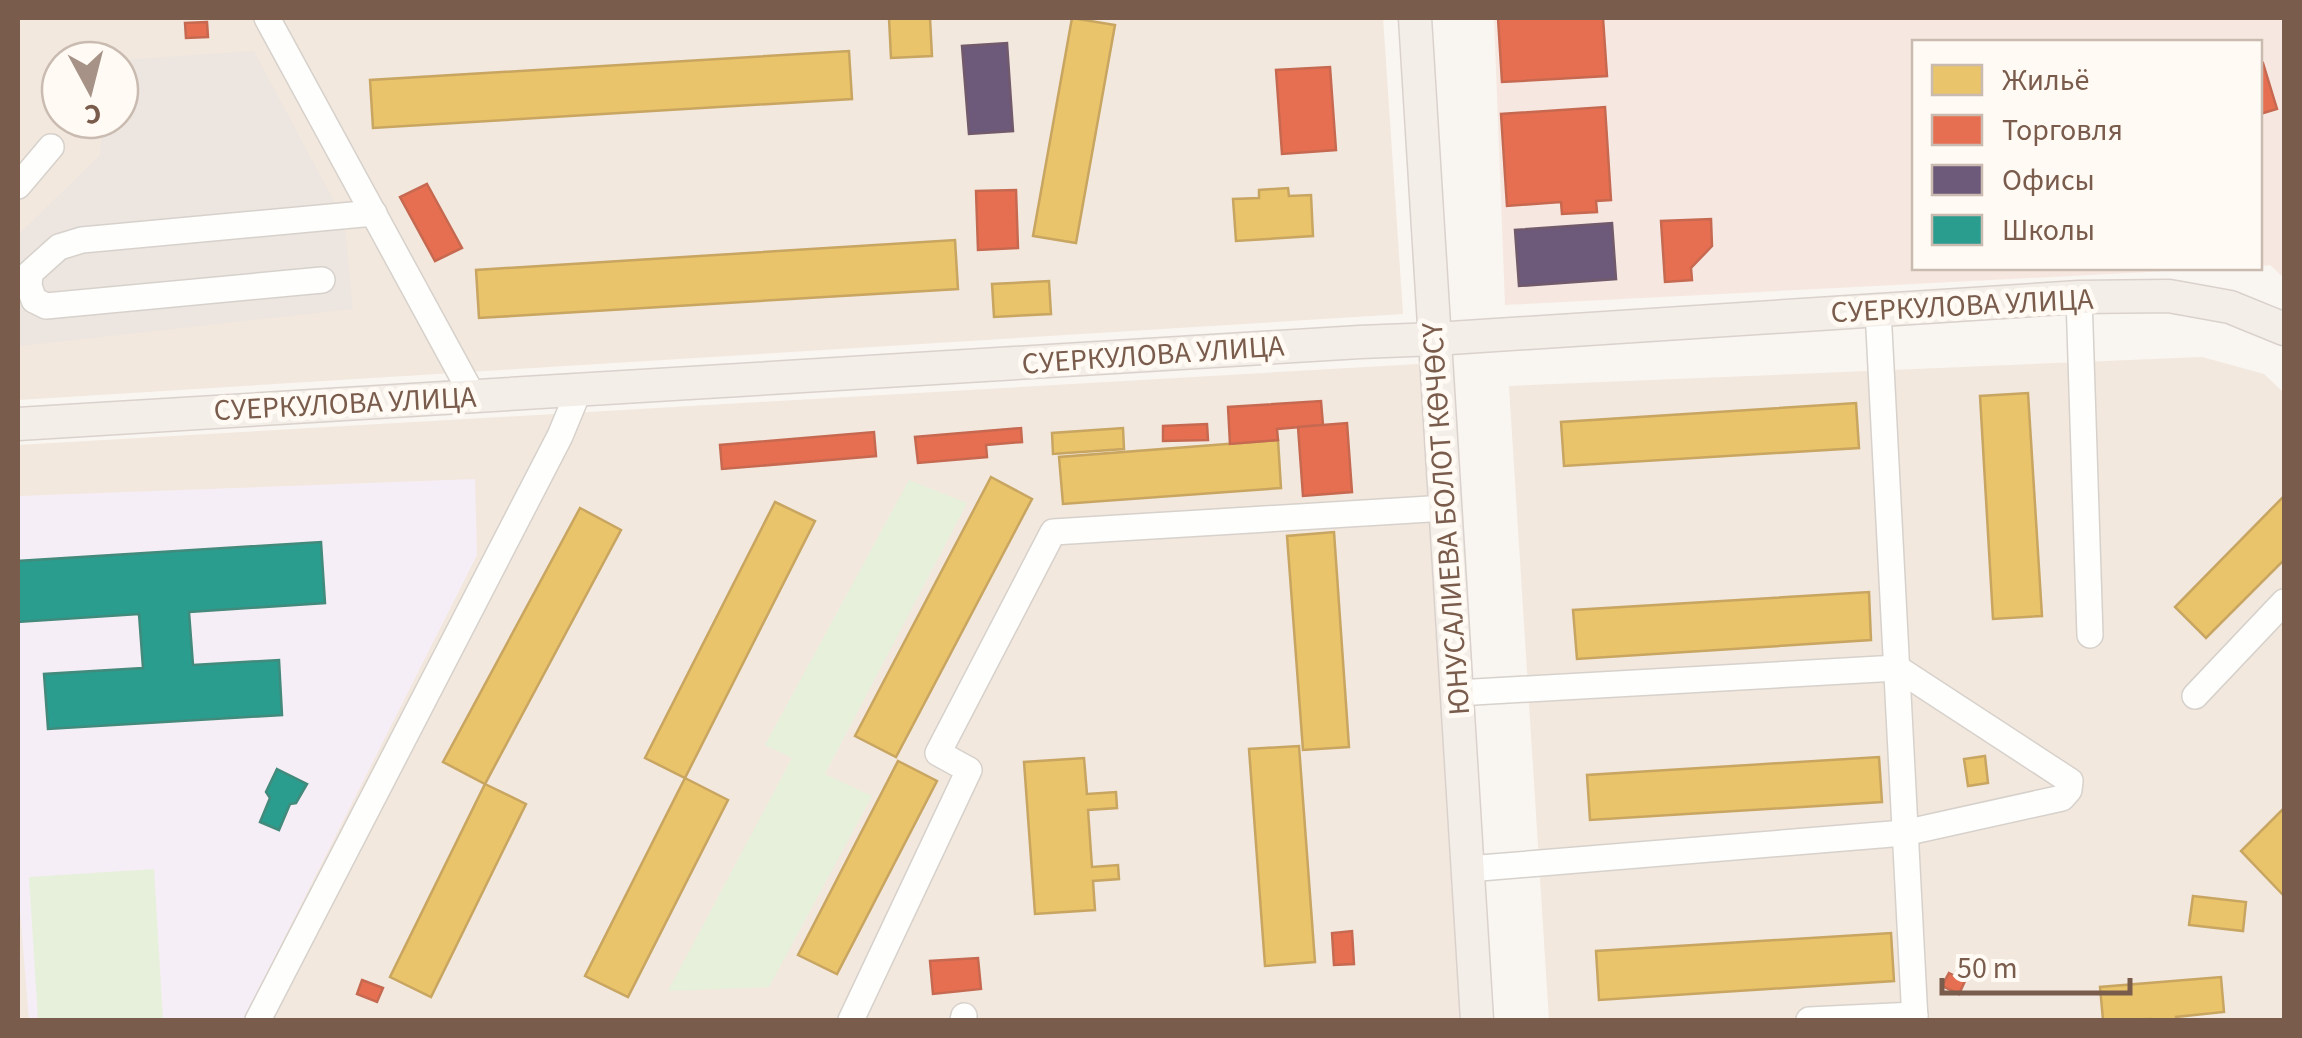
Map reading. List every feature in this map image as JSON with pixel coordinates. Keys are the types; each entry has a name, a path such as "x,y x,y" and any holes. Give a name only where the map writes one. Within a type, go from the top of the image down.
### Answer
{"main road":[{"name":"ЮНУСАЛИЕВА БОЛОТ КӨЧӨСҮ","path":"1415,18 1476,1020"},
{"name":"СУЕРКУЛОВА УЛИЦА","path":"18,424 2079,298 2168,296 2230,308 2284,329"}],"street":[{"path":"267,18 473,396"},
{"path":"18,186 51,147"},
{"path":"322,280 46,306 34,300 29,286 30,272 60,247 82,240 374,213"},
{"path":"2079,298 2090,635"},
{"path":"1809,1020 1915,1018 1878,310"},
{"path":"258,1020 560,436 579,390"},
{"path":"850,1020 969,770 938,754 1053,532 1446,508"},
{"path":"2196,696 2284,602"},
{"path":"1457,693 1897,668 2070,781 2062,798 1904,833 1468,869"}],"shaded area":[{"path":"18,18 1383,18 1403,314 18,400"},
{"path":"1494,18 2284,18 2284,278 2270,265 2262,266 2262,40 1912,40 1912,270 2187,270 1505,305"},
{"path":"254,51 344,220 353,309 20,346 18,235 100,155 101,140 140,140 140,59"},
{"path":"2202,357 2264,374 2284,393 2284,1020 1549,1020 1509,386"},
{"path":"1419,364 1460,1020 18,1020 18,445"},
{"path":"475,479 477,555 243,1020 29,1020 18,887 18,496"}],"green space":[{"path":"909,480 967,503 825,774 872,796 769,987 668,991 792,758 765,745"},
{"path":"154,869 163,1020 38,1020 29,877"}],"building: Жильё":[{"path":"889,18 930,18 932,56 891,58"},
{"path":"1072,18 1115,25 1076,243 1033,236"},
{"path":"849,51 852,99 373,128 370,80"},
{"path":"1288,188 1289,196 1311,195 1313,236 1236,241 1233,199 1259,198 1259,190"},
{"path":"955,240 958,289 479,318 476,270"},
{"path":"1049,281 1051,314 994,317 992,284"},
{"path":"2028,393 2042,616 1993,619 1980,396"},
{"path":"1856,403 1859,448 1564,466 1561,422"},
{"path":"1123,428 1124,449 1053,454 1052,433"},
{"path":"1278,440 1281,488 1063,504 1059,457"},
{"path":"991,477 1032,499 896,757 855,736"},
{"path":"2284,496 2284,560 2206,638 2175,607"},
{"path":"775,502 815,521 685,778 645,758"},
{"path":"580,508 621,530 485,784 443,762"},
{"path":"1334,532 1349,747 1303,750 1287,536"},
{"path":"1869,592 1871,640 1577,659 1573,610"},
{"path":"1299,746 1315,962 1265,966 1249,749"},
{"path":"1985,756 1988,783 1968,786 1964,759"},
{"path":"1879,757 1882,802 1590,820 1587,775"},
{"path":"1084,758 1087,794 1116,792 1117,808 1088,810 1092,867 1118,865 1119,879 1093,881 1095,910 1035,914 1024,762"},
{"path":"898,761 937,781 837,974 798,955"},
{"path":"685,778 728,800 628,997 585,976"},
{"path":"485,784 526,804 431,997 390,977"},
{"path":"2284,808 2284,896 2241,851"},
{"path":"2193,896 2246,902 2243,931 2189,925"},
{"path":"1891,933 1894,981 1599,1000 1596,951"},
{"path":"2221,977 2224,1012 2176,1020 2103,1020 2100,987"}],"building: Торговля":[{"path":"1498,18 1603,18 1607,76 1502,82"},
{"path":"207,22 208,37 186,38 185,23"},
{"path":"2262,63 2277,109 2262,113"},
{"path":"1330,67 1336,150 1282,154 1276,70"},
{"path":"1605,107 1611,200 1596,201 1597,212 1562,214 1561,202 1507,206 1501,114"},
{"path":"427,184 462,248 435,261 400,197"},
{"path":"1016,190 1018,248 978,250 976,191"},
{"path":"1711,219 1712,246 1691,268 1692,280 1665,282 1661,221"},
{"path":"1321,401 1323,425 1277,429 1278,440 1230,444 1228,407"},
{"path":"1347,423 1352,492 1303,496 1298,427"},
{"path":"1207,424 1208,440 1163,441 1163,426"},
{"path":"1021,428 1022,442 986,445 987,457 918,463 915,437"},
{"path":"874,432 876,456 722,469 720,445"},
{"path":"1352,931 1354,964 1334,965 1332,933"},
{"path":"978,958 981,989 933,994 930,961"},
{"path":"1949,973 1965,981 1959,994 1942,986"},
{"path":"362,980 383,988 377,1002 357,994"}],"building: Офисы":[{"path":"1007,43 1013,131 969,134 962,46"},
{"path":"1612,223 1616,279 1519,286 1515,230"}],"building: Школы":[{"path":"321,542 325,603 189,612 193,665 279,660 282,715 48,729 44,674 143,668 139,614 18,622 18,561"},
{"path":"277,769 307,784 296,803 290,804 279,830 260,822 270,798 266,792"}]}
